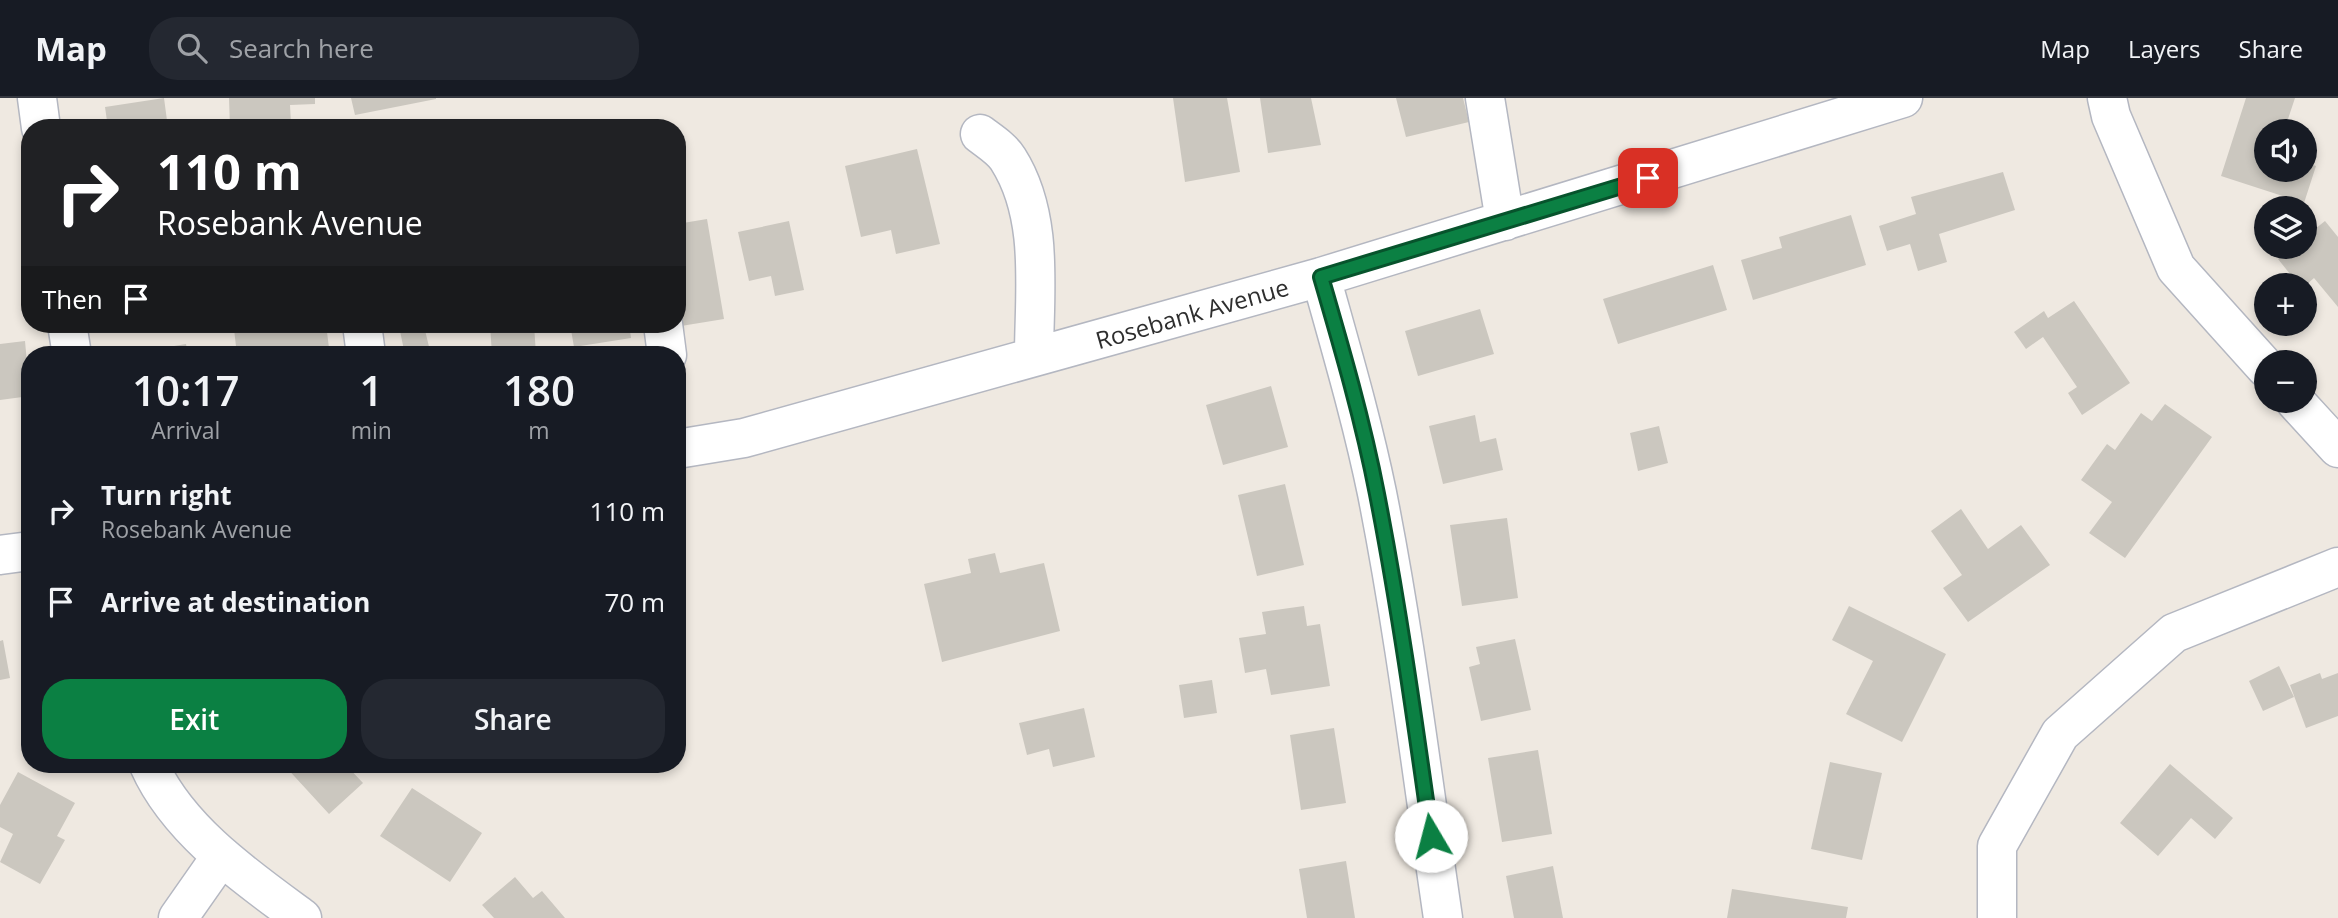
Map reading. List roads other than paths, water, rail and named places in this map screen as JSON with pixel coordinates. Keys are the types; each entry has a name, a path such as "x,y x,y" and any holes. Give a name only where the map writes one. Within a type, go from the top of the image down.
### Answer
{"street":[{"path":"37,98 40,119"},
{"path":"1485,98 1505,221"},
{"name":"Rosebank Avenue","path":"686,448 744,438 1321,277 1903,98"},
{"path":"2108,98 2111,116 2176,268 2254,355"},
{"path":"980,134 1007,157 1025,192 1034,229 1034,357"},
{"path":"1321,277 1355,398 1377,491 1395,591 1443,918"},
{"path":"2306,413 2338,448"},
{"path":"0,555 21,552"},
{"path":"1997,918 1997,846 2060,734 2174,634 2338,567"},
{"path":"153,773 157,783 220,858 302,918"},
{"path":"178,918 220,858"}]}
